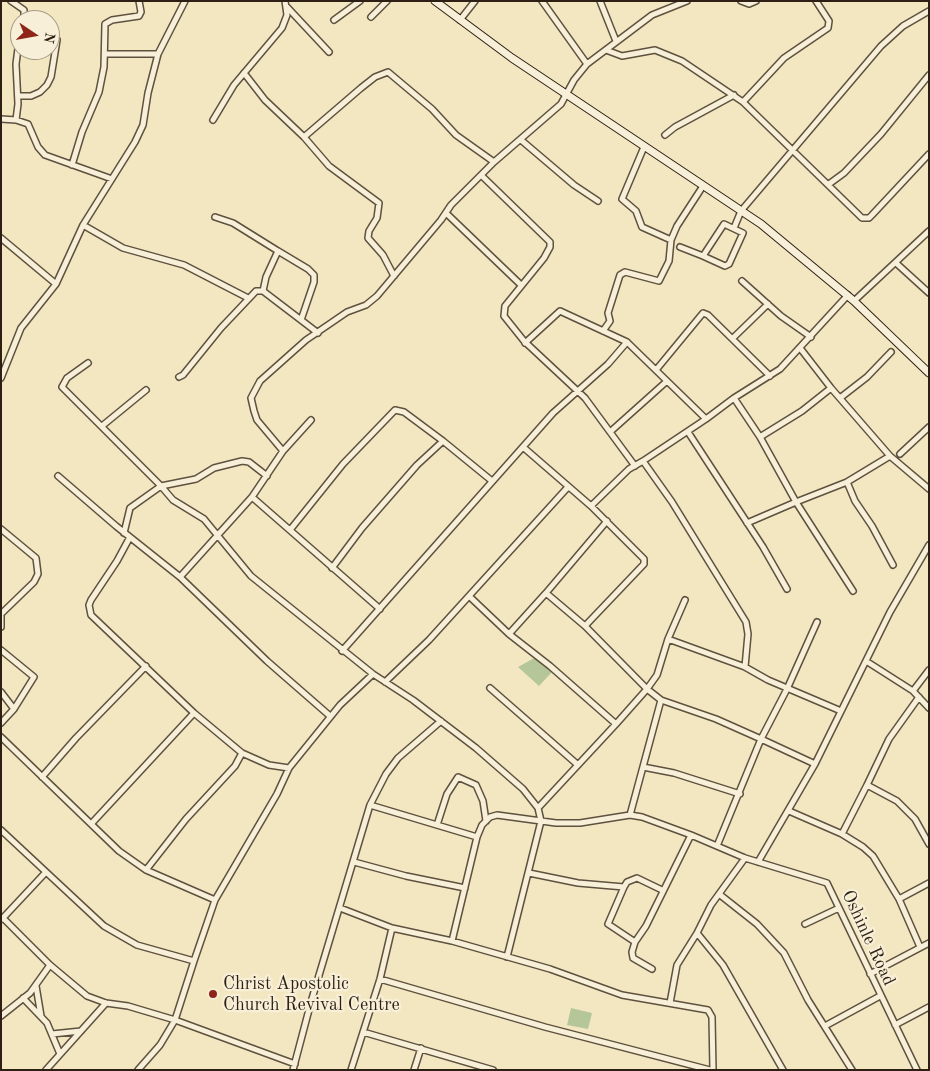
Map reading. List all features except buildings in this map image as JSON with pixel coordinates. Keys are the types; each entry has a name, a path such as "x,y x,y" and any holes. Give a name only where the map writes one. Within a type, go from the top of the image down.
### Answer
{"main road":[{"path":"435,1 512,58 761,224 848,295 929,373"}],"street":[{"path":"11,1 24,10"},
{"path":"72,165 82,132 97,102 105,54 105,24 112,20 139,16 141,12 139,1"},
{"path":"1,378 21,328 56,284 83,225 143,125 148,93 158,54 186,1"},
{"path":"334,20 360,1"},
{"path":"372,16 388,1"},
{"path":"460,20 475,1"},
{"path":"542,1 587,64"},
{"path":"600,1 616,41"},
{"path":"284,451 257,420 251,398 260,381 295,349 347,312 366,305 394,276 451,205 494,162 561,104 587,64 652,15 687,1"},
{"path":"741,1 749,4 756,1"},
{"path":"743,102 784,58 828,28 829,21 816,1"},
{"path":"286,4 329,52"},
{"path":"213,120 244,73 282,28 285,22 286,4"},
{"path":"734,228 741,211 881,46 903,26 929,11"},
{"path":"606,50 622,56 656,50 665,52 734,95 829,184 862,218 869,218 929,154"},
{"path":"105,54 158,54"},
{"path":"16,120 18,96 17,60"},
{"path":"18,96 31,96 40,92 47,85 51,77 54,60"},
{"path":"304,137 375,77 388,72 432,109 456,136 494,162"},
{"path":"244,73 265,100 304,137 329,166 379,203 377,218 369,231 368,238 383,255 394,276"},
{"path":"829,184 844,173 881,134 927,81 929,75"},
{"path":"665,136 674,127 734,95"},
{"path":"1,119 16,120 28,124 38,147 45,156 112,179"},
{"path":"521,140 574,185 598,201"},
{"path":"644,147 622,199 636,211 642,227 671,240"},
{"path":"481,175 550,242 544,258 505,306 503,312 526,343 585,398 635,466"},
{"path":"603,332 610,321 608,313 620,275 625,272 659,280 669,261 671,240 677,226 703,186"},
{"path":"446,213 521,286"},
{"path":"215,217 233,223 308,269 314,275 314,282 301,320"},
{"path":"680,246 702,256 727,266 743,234 726,224 722,225 702,256"},
{"path":"83,225 123,248 184,264 248,298"},
{"path":"854,301 929,231"},
{"path":"1,238 56,284"},
{"path":"263,290 266,277 278,251"},
{"path":"896,263 929,292"},
{"path":"742,281 811,337"},
{"path":"178,377 189,368 208,343 256,291 263,290 318,333"},
{"path":"591,506 635,466 780,369 848,295"},
{"path":"733,338 768,304"},
{"path":"526,343 560,312 627,342 706,419"},
{"path":"656,370 703,313 708,315 733,338 770,376"},
{"path":"342,651 553,413 608,364 627,342"},
{"path":"800,348 831,388 890,456 929,489"},
{"path":"840,398 867,377 891,352"},
{"path":"88,363 67,378 62,387 173,500 197,513 218,534 251,576 342,651 442,721 509,778 538,808 541,821 507,957"},
{"path":"610,432 667,381"},
{"path":"760,437 802,411 831,388"},
{"path":"102,426 146,390"},
{"path":"734,398 760,437 796,502 853,591"},
{"path":"290,530 343,464 395,410 404,412 492,481"},
{"path":"180,578 252,497 284,451 311,420"},
{"path":"900,454 929,427"},
{"path":"688,432 774,564 787,590"},
{"path":"332,568 362,528 417,466 443,441"},
{"path":"523,447 591,506 642,556 644,564 585,626"},
{"path":"747,523 847,482 890,456"},
{"path":"124,533 130,508 161,486 196,479 214,468 245,460 267,476"},
{"path":"643,461 672,502 746,622 748,634 745,667"},
{"path":"58,476 180,578 267,661 330,716"},
{"path":"847,482 855,501 872,526 893,565"},
{"path":"385,682 429,640 568,487"},
{"path":"252,497 380,609"},
{"path":"509,634 607,521"},
{"path":"1,529 36,558 38,574 34,582 1,614 1,627"},
{"path":"130,537 118,561 94,594 89,610 91,615 194,712 242,753 269,765 288,768"},
{"path":"758,862 815,764 890,612 929,545"},
{"path":"546,593 585,626 647,689 661,700 710,716 815,764"},
{"path":"469,596 509,634 550,666 616,724"},
{"path":"538,808 616,724 657,675 668,639 685,600"},
{"path":"717,846 761,739 788,689 817,622"},
{"path":"668,639 745,667 788,689 841,711"},
{"path":"1,650 34,675 33,680 14,709 1,723"},
{"path":"866,661 913,691 929,708"},
{"path":"42,777 76,738 146,666"},
{"path":"913,691 929,670"},
{"path":"138,1070 160,1045 175,1020 215,900 263,819 288,768 330,716 373,674"},
{"path":"490,688 578,765"},
{"path":"1,692 14,709"},
{"path":"842,834 889,739 919,697"},
{"path":"452,941 477,837 486,821 497,815 541,821 580,823 630,816 661,700"},
{"path":"92,823 194,712"},
{"path":"46,872 2,919 50,965 87,996 106,1003 128,1006 175,1020 294,1067 311,1002 370,805 386,774 398,758 442,721"},
{"path":"1,737 119,851 146,870 215,900"},
{"path":"146,870 186,819 235,766 242,753"},
{"path":"643,767 674,773 740,794"},
{"path":"437,825 447,794 458,776 476,785 483,801 486,821"},
{"path":"867,785 897,801 906,809 915,819 929,844"},
{"path":"370,805 477,837"},
{"path":"789,811 842,834 863,847 879,864 899,899 920,947"},
{"name":"Oshinle Road","path":"630,816 642,817 745,858 824,880 917,1070"},
{"path":"1,830 104,926 137,945 194,960"},
{"path":"652,968 633,958 635,942 646,926 662,890 691,835"},
{"path":"670,1003 677,965 719,894 745,858"},
{"path":"354,862 406,876 465,888"},
{"path":"529,873 578,882 624,887"},
{"path":"635,942 608,924 626,882 637,878 662,890"},
{"path":"899,899 929,883"},
{"path":"719,894 757,924 784,953 808,1000 852,1070"},
{"path":"340,908 392,928 452,941 507,957 622,995 710,1012 712,1070 544,1027 380,979"},
{"path":"804,924 839,908"},
{"path":"351,1070 380,979 392,928"},
{"path":"696,933 723,965 783,1070"},
{"path":"870,974 929,943"},
{"path":"1,1016 36,985 50,965"},
{"path":"36,985 41,1016"},
{"path":"825,1026 880,996"},
{"path":"23,998 41,1016 52,1034 60,1054"},
{"path":"46,1070 106,1003"},
{"path":"895,1025 929,1007"},
{"path":"52,1034 81,1031"},
{"path":"363,1032 493,1070"},
{"path":"414,1070 421,1048"}],"green space":[{"path":"536,657 552,672 539,686 518,667"},
{"path":"571,1008 592,1013 588,1029 567,1025"}],"place":[{"name":"Christ Apostolic Church Revival Centre","path":"213,994"}]}
